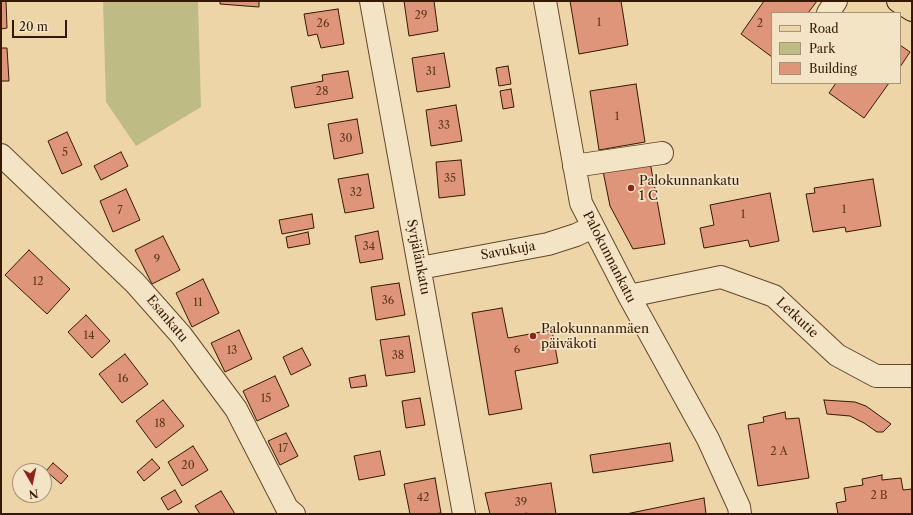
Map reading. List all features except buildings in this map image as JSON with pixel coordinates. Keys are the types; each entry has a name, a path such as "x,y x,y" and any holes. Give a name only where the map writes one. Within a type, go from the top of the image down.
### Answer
{"main road":[{"path":"898,1 912,10"}],"street":[{"name":"Syrjälänkatu","path":"371,1 464,514"},
{"name":"Palokunnankatu","path":"545,1 581,203 629,296 708,439 739,507 740,514"},
{"path":"829,12 836,1"},
{"path":"574,166 662,153"},
{"name":"Esankatu","path":"1,155 135,283 181,335 236,409 286,512"},
{"name":"Savukuja","path":"420,268 548,244 576,235 593,227"},
{"name":"Letkutie","path":"629,296 720,277 774,296 837,355 876,376 912,376"}],"green space":[{"path":"103,1 198,1 201,107 136,146 106,102"}],"place":[{"name":"Palokunnankatu 1 C","path":"631,188"},
{"name":"Palokunnanmäen päiväkoti","path":"533,336"}]}
